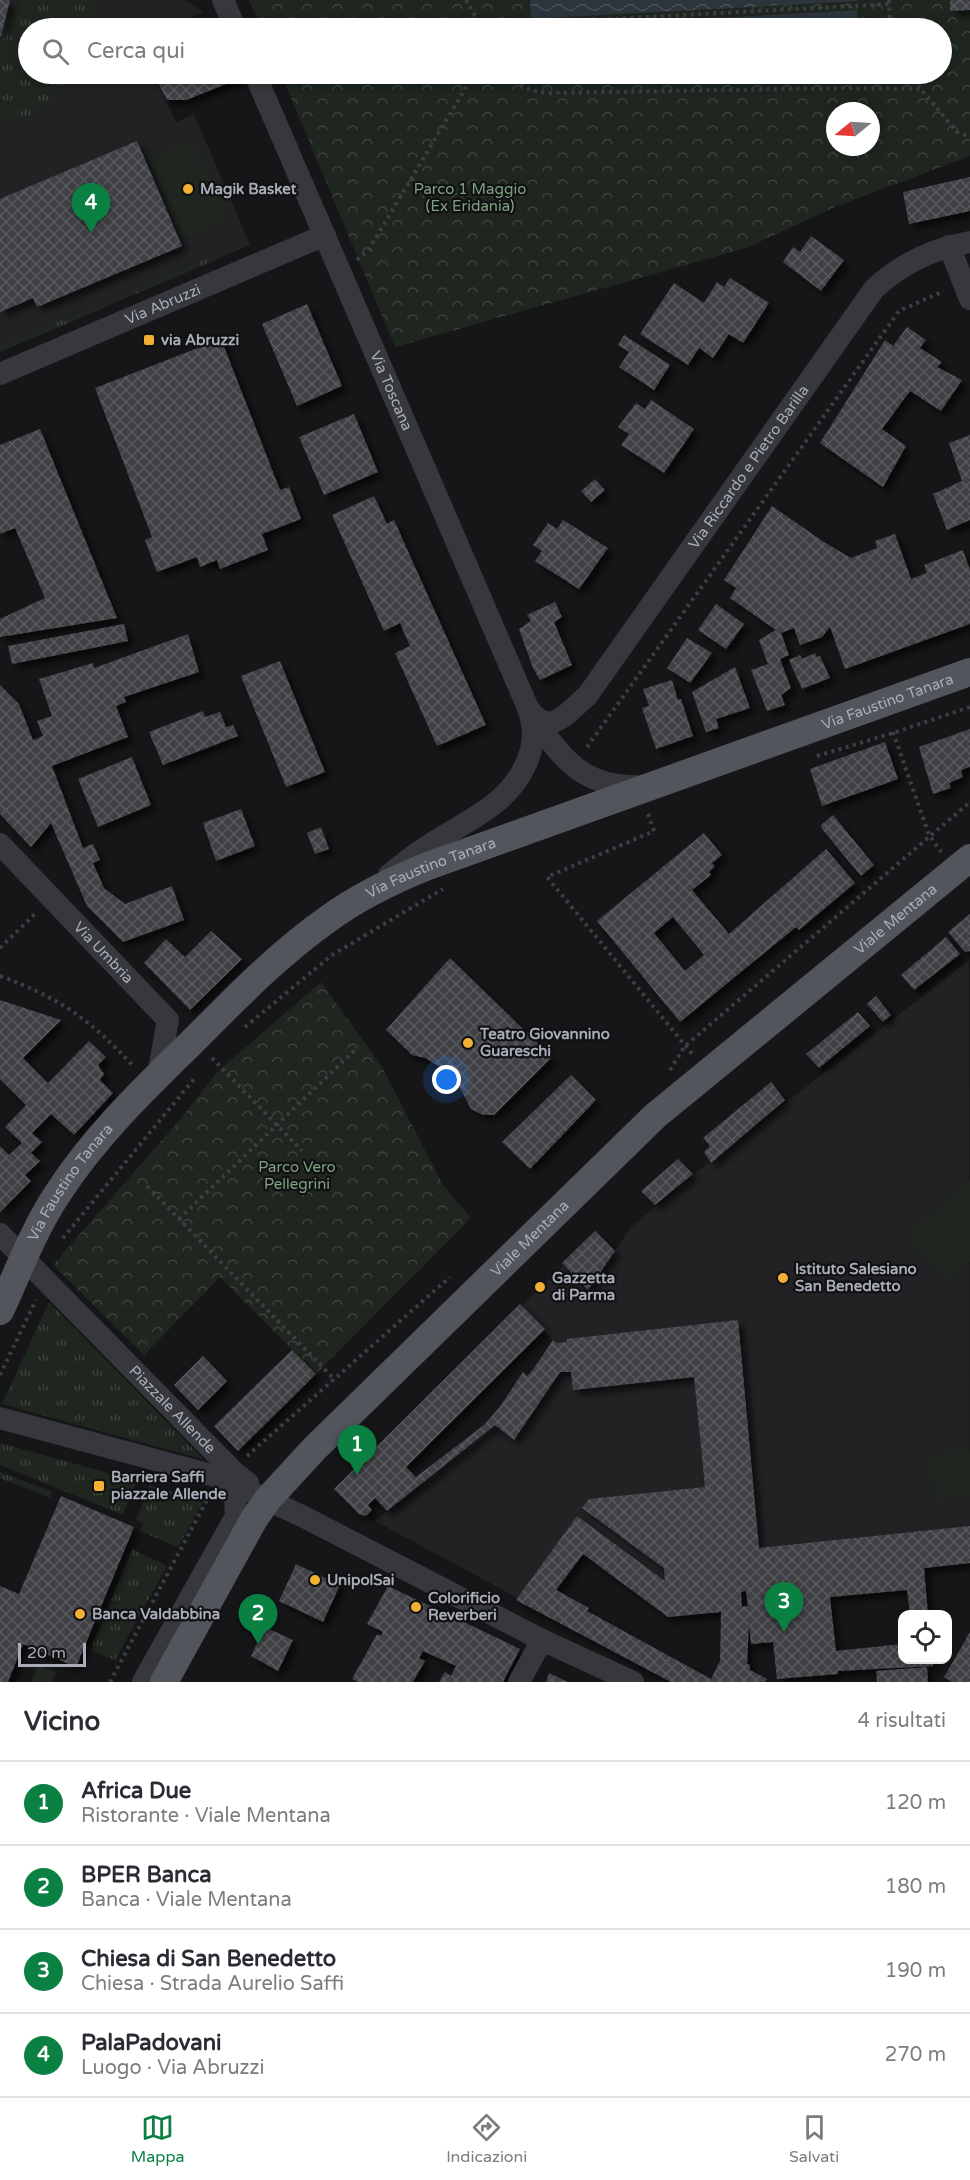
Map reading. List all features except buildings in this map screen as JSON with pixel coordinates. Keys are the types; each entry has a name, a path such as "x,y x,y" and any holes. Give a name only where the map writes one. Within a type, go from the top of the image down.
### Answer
{"main road":[{"name":"Via Faustino Tanara","path":"24,1258 39,1225 74,1169 110,1124 278,959 309,932 347,906 387,884 428,866 970,672"},
{"name":"Viale Mentana","path":"164,1682 254,1519 268,1499 315,1448 625,1144 708,1072 962,864"},
{"path":"0,1311 24,1258"}],"street":[{"path":"223,0 231,18"},
{"name":"Via Toscana","path":"259,84 528,708 534,729 534,740 526,765 513,787 493,806 426,847 347,906"},
{"name":"Via Abruzzi","path":"0,374 325,235"},
{"path":"959,244 967,291"},
{"name":"Via Riccardo e Pietro Barilla","path":"526,765 537,747 592,689 874,289 890,274 909,263 959,244"},
{"path":"528,708 536,717 548,722 558,721 569,713"},
{"name":"Via Toscana","path":"528,708 567,761 589,777 622,786 648,785 650,787"},
{"name":"Via Umbria","path":"0,844 168,1020 152,1081"},
{"name":"Piazzale Allende","path":"0,1234 235,1473 268,1499"},
{"name":"Piazzale Allende","path":"0,1418 219,1477 268,1499"},
{"path":"143,1682 236,1516 235,1496 219,1477"},
{"path":"268,1499 542,1640 633,1682"},
{"path":"519,1682 542,1640"}],"path":[{"path":"466,0 477,18"},
{"path":"629,18 889,2 890,18"},
{"path":"339,270 360,258 369,249 468,84"},
{"path":"519,84 528,90 548,93 845,88 921,89"},
{"path":"917,84 957,132 970,137"},
{"path":"585,751 899,310 967,291"},
{"path":"883,703 929,835 962,864"},
{"path":"814,757 893,734 970,706"},
{"path":"650,787 654,831 548,876 684,1046 708,1072"},
{"path":"242,1030 332,955 449,886"},
{"path":"0,948 52,898"},
{"path":"0,976 52,999 89,1022 152,1081"},
{"path":"179,1219 357,1048"},
{"path":"204,1066 216,1052"},
{"path":"212,1057 302,1151"},
{"path":"61,1241 196,1075"},
{"path":"147,1186 334,1379"},
{"path":"0,1375 45,1280"}],"shaded area":[{"path":"0,0 186,0 203,12 190,18 18,18 18,84 158,84 176,122 194,114 250,245 0,352"},
{"name":"Istituto Salesiano San Benedetto","path":"969,960 970,1563 925,1568 926,1588 830,1597 746,1585 667,1582 577,1516 518,1598 375,1521 495,1425 553,1340 522,1306 563,1265 588,1290 630,1228 697,1172"}],"green space":[{"path":"15,0 98,0 95,18 18,18 18,84 63,84 40,107 20,120 10,123 0,122 0,52"},
{"name":"Parco 1 Maggio (Ex Eridania)","path":"249,0 530,0 531,18 257,18"},
{"name":"Parco 1 Maggio (Ex Eridania)","path":"857,0 970,0 970,156 835,207 746,248 395,347 285,84 952,84 952,18 857,18 857,10 712,18 548,18"},
{"name":"Magik Basket","path":"193,139 228,220 183,239 148,158"},
{"path":"207,258 209,263 136,294 133,290"},
{"path":"102,303 104,308 0,352 0,346"},
{"name":"Parco Vero Pellegrini","path":"321,982 382,1067 443,1185 471,1218 316,1374 220,1277 144,1355 53,1265 184,1115 217,1072"},
{"path":"970,1180 970,1261 946,1281 906,1235"},
{"path":"49,1302 201,1457 202,1459 2,1404"},
{"path":"0,1443 137,1481 123,1515 0,1465"},
{"path":"970,1449 970,1497 934,1501 929,1454"},
{"path":"0,1472 52,1492 50,1498 0,1478"},
{"path":"150,1485 204,1500 178,1547 140,1531 143,1523 136,1520"},
{"path":"132,1549 167,1566 115,1660 90,1650"},
{"path":"38,1665 56,1672 52,1682 31,1682"}],"water":[{"path":"530,0 857,0 549,18 531,18"},
{"path":"857,10 857,18 712,18"}],"place":[{"name":"Magik Basket","path":"188,189"},
{"name":"PalaPadovani","path":"91,233"},
{"name":"via Abruzzi","path":"149,340"},
{"name":"Teatro Giovannino Guareschi","path":"468,1043"},
{"name":"Istituto Salesiano San Benedetto","path":"783,1278"},
{"name":"Gazzetta di Parma","path":"540,1287"},
{"name":"Africa Due","path":"357,1475"},
{"name":"Barriera Saffi piazzale Allende","path":"99,1486"},
{"name":"UnipolSai","path":"315,1580"},
{"name":"Colorificio Reverberi","path":"416,1607"},
{"name":"Banca Valdabbina","path":"80,1614"},
{"name":"Chiesa di San Benedetto","path":"784,1632"},
{"name":"BPER Banca","path":"258,1644"}]}
